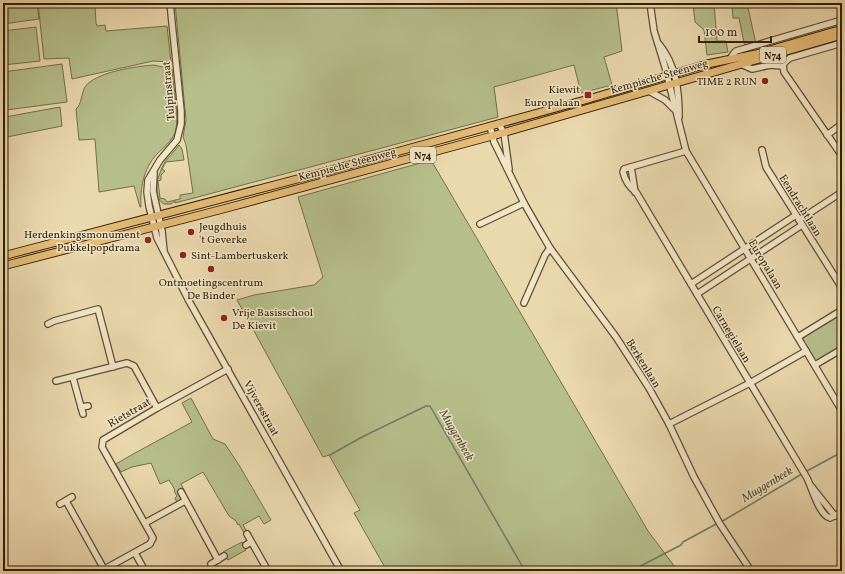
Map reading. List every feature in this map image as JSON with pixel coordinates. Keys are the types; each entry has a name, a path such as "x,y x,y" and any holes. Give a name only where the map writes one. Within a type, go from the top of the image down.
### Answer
{"main road":[{"name":"Kempische Steenweg","path":"3,266 504,133 741,64 826,36 842,29"},
{"name":"Kempische Steenweg","path":"3,256 155,217 498,124 707,64 756,54 826,36 842,35"}],"street":[{"name":"Tulpinstraat","path":"155,217 148,192 148,180 160,160 177,140 180,133 181,124 170,3"},
{"path":"650,3 654,31 658,42 668,57 670,75"},
{"name":"Kempische Steenweg","path":"730,59 736,51 842,20"},
{"path":"842,43 790,58 783,66 784,72 842,156"},
{"name":"Kempische Steenweg","path":"741,64 752,69 770,65 783,66"},
{"name":"Europalaan","path":"670,75 676,83 679,96 680,125"},
{"name":"Europalaan","path":"670,75 669,85 686,151 842,411"},
{"path":"649,91 665,100 676,110"},
{"name":"Berkenlaan","path":"498,124 504,133 509,173"},
{"path":"827,135 842,124"},
{"name":"Berkenlaan","path":"490,126 492,136 509,173 524,203 550,248 616,337 649,388 669,424 694,477 720,524 750,571"},
{"name":"Eendrachtlaan","path":"762,150 766,167 842,288"},
{"path":"631,166 686,151"},
{"name":"Carnegielaan","path":"636,192 630,188 623,172 624,169 631,166 636,192 811,486 812,493 825,516 830,518 842,512"},
{"path":"691,284 745,249 799,220 842,192"},
{"path":"480,224 524,203"},
{"name":"Vijversstraat","path":"155,217 157,225 157,238 165,255 341,571"},
{"path":"697,294 751,259 799,220"},
{"path":"524,303 545,255 550,248"},
{"path":"48,324 98,309 113,367"},
{"path":"798,337 842,310"},
{"path":"815,365 842,349"},
{"path":"669,424 750,383 806,351"},
{"path":"56,381 74,378 127,363 134,366 157,408"},
{"name":"Rietstraat","path":"66,501 103,570 150,544 153,538 102,446 103,440 228,369"},
{"path":"74,378 83,414"},
{"path":"81,408 88,406"},
{"path":"181,492 218,560"},
{"path":"60,504 72,497"},
{"path":"145,523 186,501"},
{"path":"247,534 249,543 268,571"},
{"path":"135,553 145,571"},
{"path":"211,564 224,556"}],"green space":[{"path":"3,3 37,3 39,19 3,24"},
{"path":"38,3 119,3 95,6 97,26 105,25 106,31 167,26 171,62 153,61 72,79 69,58 44,59"},
{"path":"175,3 616,3 622,51 604,57 612,85 581,93 574,65 494,87 498,117 175,203 175,201 171,204 164,204 160,201 158,196 157,184 158,178 165,162 179,145 182,149 184,160 166,162 162,169 165,171 161,175 161,180 158,181 160,198 165,199 167,202 180,199 180,195 193,193 186,145 183,137 186,120"},
{"path":"693,3 714,3 717,41 726,41 728,52 707,55 704,30 695,22"},
{"path":"732,3 747,3 756,44 745,47 739,18 733,18"},
{"path":"36,27 40,61 3,65 3,31"},
{"path":"62,64 67,102 6,110 3,88 3,72"},
{"path":"154,65 172,69 177,119 175,133 148,166 143,179 140,207 134,186 99,192 95,139 79,140 76,109 85,87 98,77 127,68"},
{"path":"60,107 62,126 7,137 5,117"},
{"path":"431,160 648,531 678,571 387,571 354,513 360,510 329,455 323,457 237,300 254,295 314,285 323,277 298,197"},
{"path":"842,313 842,346 815,362 801,338"},
{"path":"191,398 213,439 225,444 271,520 264,524 259,516 243,525 247,532 244,533 239,524 238,525 236,521 229,516 203,472 181,484 185,492 182,489 178,491 181,498 177,502 175,498 177,496 174,491 175,490 169,480 160,484 151,463 132,467 121,472 116,464 192,422 182,403"},
{"path":"242,542 246,550 228,560 223,552"}],"waterway":[{"name":"Muggenbeek","path":"330,455 362,437 426,406 430,406 525,571"},
{"name":"Muggenbeek","path":"805,472 842,452"},
{"name":"Muggenbeek","path":"721,522 802,474"},
{"name":"Muggenbeek","path":"631,571 681,545 683,542 718,523"}],"place":[{"name":"TIME 2 RUN","path":"765,81"},
{"name":"Kiewit Europalaan","path":"588,95"},
{"name":"Jeugdhuis 't Geverke","path":"191,232"},
{"name":"Herdenkingsmonument Pukkelpopdrama","path":"148,240"},
{"name":"Sint-Lambertuskerk","path":"183,255"},
{"name":"Ontmoetingscentrum De Binder","path":"211,269"},
{"name":"Vrije Basisschool De Kievit","path":"224,318"}]}
